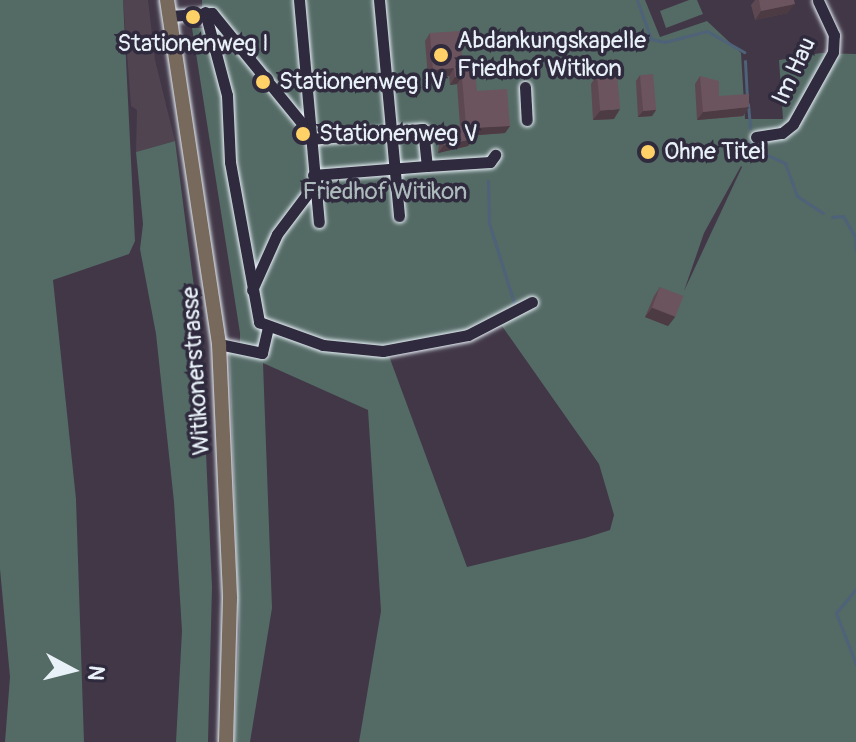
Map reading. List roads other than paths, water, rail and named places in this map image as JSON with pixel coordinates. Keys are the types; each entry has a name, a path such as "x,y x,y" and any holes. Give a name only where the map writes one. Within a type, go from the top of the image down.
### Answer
{"main road":[{"name":"Witikonerstrasse","path":"167,0 219,344 230,599 226,742"}],"street":[{"path":"299,0 319,222"},
{"path":"379,0 391,169 399,216"},
{"name":"Im Hau","path":"756,137 782,133 793,124 833,52 834,35 818,0"},
{"path":"205,12 227,95 230,162 259,322 338,348 409,349 468,335 532,302"},
{"path":"170,16 212,13 310,136"},
{"path":"525,87 527,120"},
{"path":"310,136 423,129 427,166"},
{"path":"251,291 277,234 313,180 391,169 490,162 495,155"},
{"path":"219,344 262,353 268,327"}],"waterway":[{"path":"637,0 651,39 665,42 707,31 744,52"},
{"path":"745,61 747,97"},
{"path":"748,104 750,128"},
{"path":"751,142 754,148"},
{"path":"756,150 785,163 797,196 823,213"},
{"path":"488,181 489,223 514,303"},
{"path":"832,217 843,216 855,237 856,251"},
{"path":"856,589 836,613 856,664"}],"place":[{"name":"Stationenweg I","path":"193,17"},
{"name":"Abdankungskapelle Friedhof Witikon","path":"441,55"},
{"name":"Stationenweg IV","path":"263,82"},
{"name":"Stationenweg V","path":"303,134"},
{"name":"Ohne Titel","path":"648,152"}],"park label":[{"name":"Friedhof Witikon","path":"385,192"}]}
